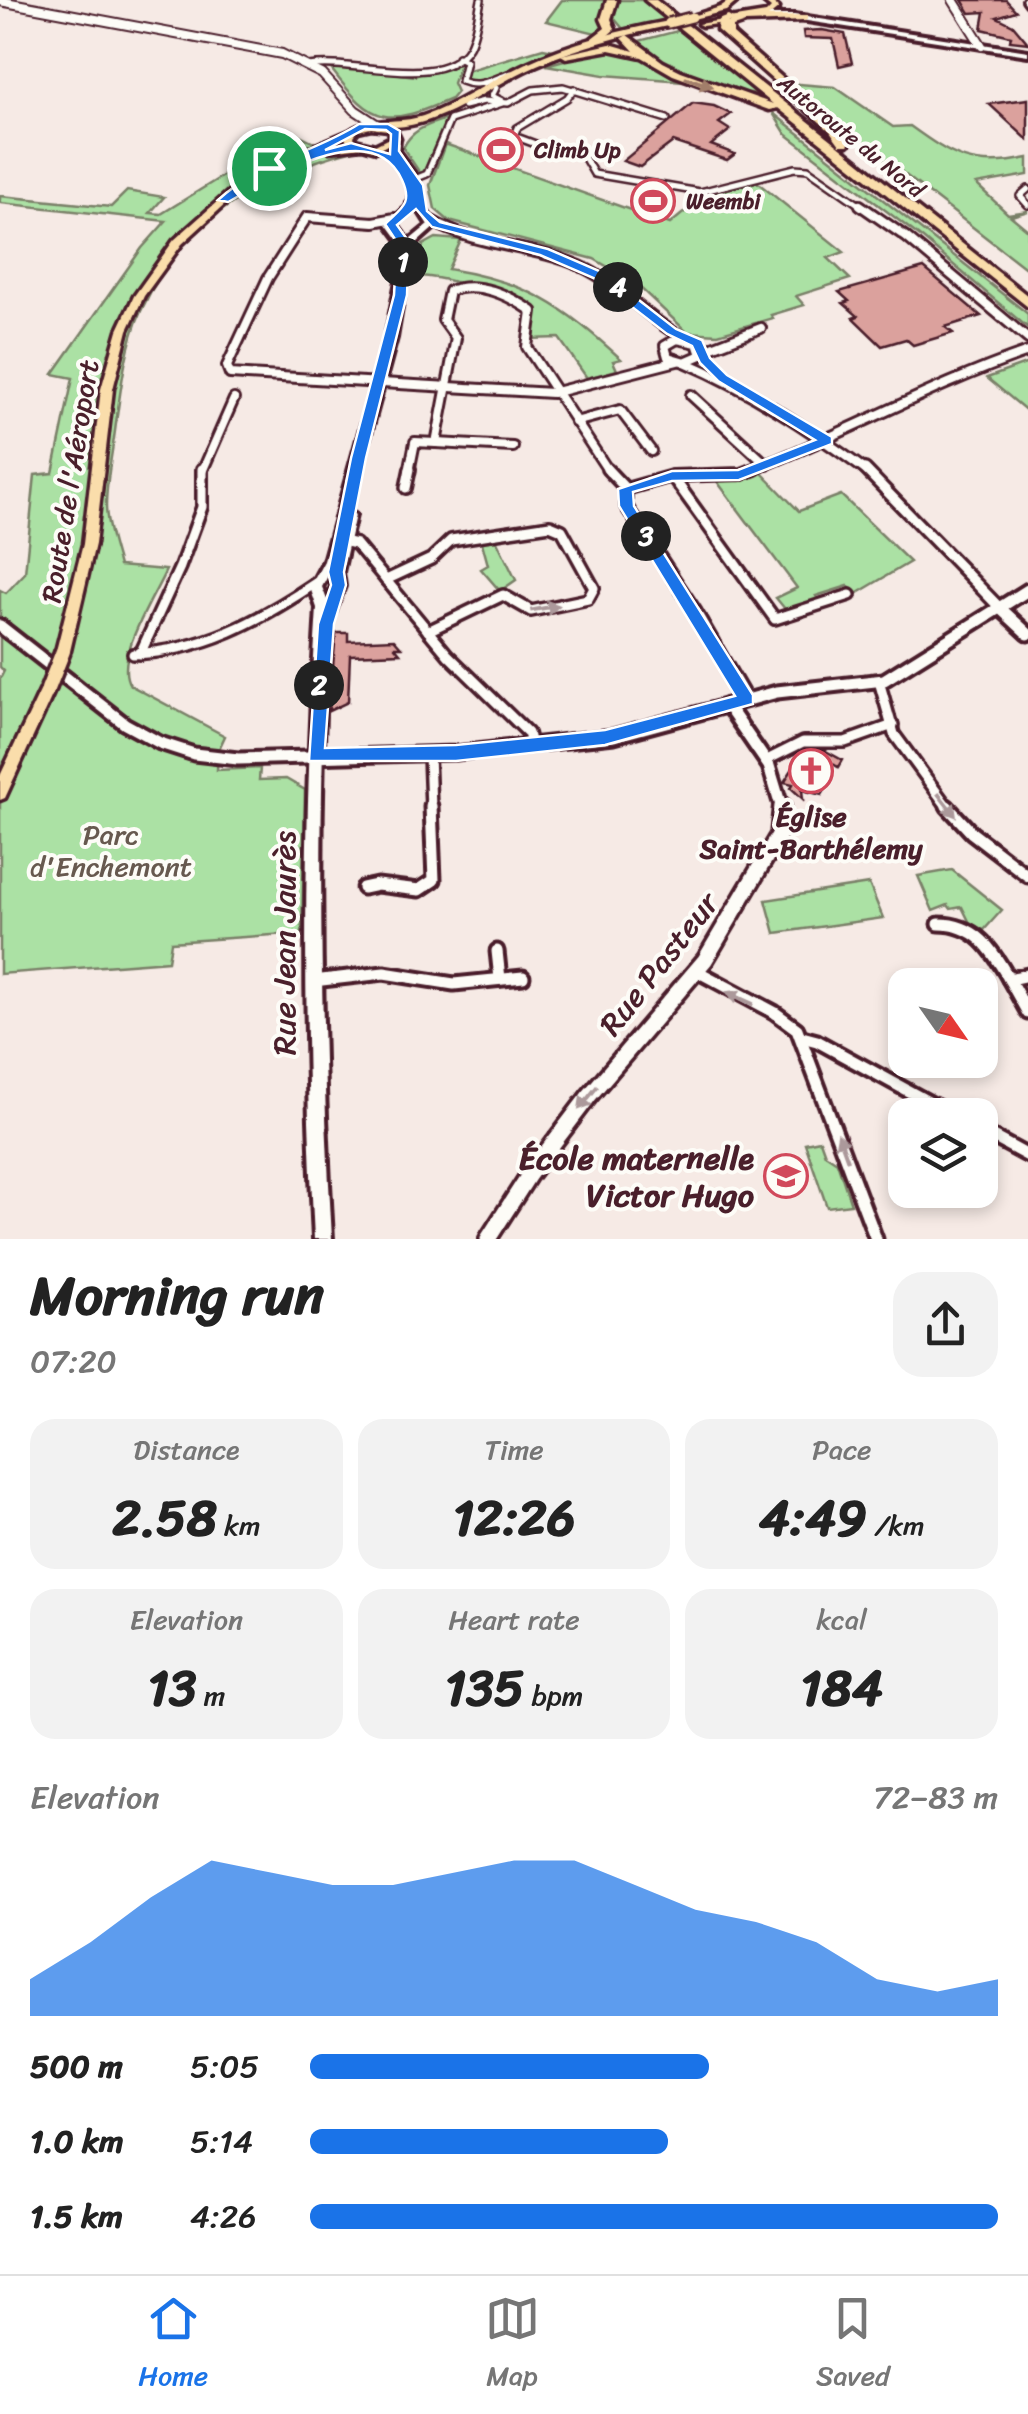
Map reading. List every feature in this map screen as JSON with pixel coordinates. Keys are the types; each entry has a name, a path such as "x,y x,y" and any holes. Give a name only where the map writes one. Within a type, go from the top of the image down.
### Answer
{"highway":[{"path":"596,40 609,31 612,0"},
{"name":"Autoroute du Nord","path":"650,0 1028,288"},
{"name":"Autoroute du Nord","path":"664,0 1028,303"},
{"path":"609,17 624,36 663,66"},
{"path":"728,18 720,28 834,129 840,146"},
{"path":"746,52 728,31 732,24 804,18"},
{"path":"566,55 619,48 769,105 840,146"}],"main road":[{"path":"396,138 566,55 733,1 734,12 750,16"},
{"path":"769,2 813,17 1028,52"},
{"path":"761,16 774,11 769,2"},
{"path":"380,125 431,116 514,73 596,40 728,18 804,18 977,43"},
{"path":"380,125 393,129 394,151 428,218 398,217"},
{"name":"Route de l'Aéroport","path":"0,794 63,651 84,569 107,388 123,330 156,269 189,230 269,168 352,132 380,125"},
{"path":"352,132 350,140 387,156 412,180 413,203 398,217"},
{"name":"Route de l'Aéroport","path":"224,200 289,164 338,148 385,146 396,138"},
{"name":"Rue Jean Jaurès","path":"398,217 390,226 403,242 403,266"},
{"name":"Rue Jean Jaurès","path":"322,648 337,585 340,540 384,351 391,338 403,266 412,244 432,229 428,218"},
{"path":"396,233 422,235"},
{"name":"Rue Jean Jaurès","path":"323,1239 313,981 315,756 322,648 319,587 340,540"},
{"path":"319,587 337,585"}],"street":[{"path":"312,67 348,65 410,75 458,56 468,48 481,0"},
{"path":"951,0 977,43"},
{"path":"0,1 270,51 312,67 344,99 380,125"},
{"path":"458,56 466,63 461,78 465,85 484,84 514,73"},
{"path":"496,88 493,97 503,102"},
{"path":"412,180 427,174 450,120 464,112 546,88 574,88 667,118"},
{"path":"574,88 568,98 517,128 514,136 542,147 583,155 594,174 693,191 796,168 808,169 912,242 1028,339"},
{"path":"344,99 355,120 352,132"},
{"path":"464,106 503,102"},
{"path":"1028,189 1020,194 1028,205"},
{"path":"398,217 358,221 307,217 255,304 251,322 227,370 243,377 557,392 681,362 728,338 760,328"},
{"path":"428,218 445,228 530,248 580,266 624,291 689,340 723,378"},
{"path":"358,221 396,233"},
{"path":"422,235 437,232 481,237"},
{"path":"436,443 456,338 443,320 449,291 464,286 530,309 534,316 526,347 616,481 626,489"},
{"path":"654,317 664,334 664,348"},
{"path":"642,369 674,340 728,338"},
{"path":"664,348 681,362 723,378 827,441 872,474 1028,634"},
{"path":"626,489 672,476 739,475 827,441 954,377 1028,352"},
{"path":"691,395 703,401 767,465"},
{"path":"234,400 202,465 202,508 180,568 137,654 227,635 319,587"},
{"path":"575,422 620,410 650,451"},
{"path":"406,488 415,442 512,447"},
{"path":"672,476 775,619 850,595"},
{"path":"626,489 626,506 747,700"},
{"path":"386,580 432,559 451,540 550,525 562,530 594,588 591,597 584,600 531,611 504,595 428,631"},
{"path":"340,540 356,544 428,631 528,734 531,746"},
{"path":"0,626 140,734 183,751 224,759 429,754 622,735 787,690 879,681 894,676 1028,590"},
{"path":"879,681 897,738 960,822 1028,876"},
{"name":"Rue Pasteur","path":"488,1239 542,1157 589,1096 697,971 782,830 782,800 765,761 727,705"},
{"path":"765,761 804,742 844,742 893,725"},
{"path":"363,888 377,885 419,890 434,880 429,754"},
{"path":"939,924 958,925 983,939 1028,1013"},
{"path":"498,951 500,980"},
{"path":"697,971 722,990 786,1019 802,1037 876,1239"},
{"path":"313,981 384,973 454,984 523,977"},
{"path":"1010,980 1028,975"},
{"path":"802,1037 818,1041 921,1098"},
{"path":"998,1140 1028,1156"}],"green space":[{"path":"562,0 605,0 601,17 606,29 600,34 546,21"},
{"path":"617,0 642,0 669,20 624,30 614,18"},
{"path":"681,30 757,93 708,85 635,42"},
{"path":"543,48 558,51 485,83 464,81 466,71"},
{"path":"604,49 633,54 684,81 604,75 546,65"},
{"path":"455,60 460,64 453,83 457,92 451,99 397,116 371,111 332,70 341,66 415,76"},
{"path":"787,83 835,87 893,127 910,126 964,158 992,162 1028,158 1028,175 976,184 1008,214 1028,211 1011,216 1028,230 1028,270"},
{"path":"773,113 1028,314 1028,328 923,239 786,134"},
{"path":"451,117 444,124 422,176 403,148 417,131"},
{"name":"Parc d'Enchemont","path":"294,132 316,143 339,135 353,150 288,173 228,206 178,252 158,280 141,311 128,352 106,506 119,566 166,570 131,644 126,674 130,685 225,736 218,751 217,770 260,768 259,780 286,779 305,790 302,933 171,942 168,961 0,974 0,679 4,671 0,667 0,590 6,593 25,573 35,475 53,473 73,378 53,374 142,248 166,221 0,203 0,196 111,207 127,191 164,197 150,213 161,214"},
{"path":"445,144 670,224 687,210 694,194 757,182 844,252 828,258 850,279 796,296 804,305 771,315 773,318 718,334 687,332 634,282 594,259 449,221 435,209 430,185"},
{"path":"436,238 461,240 448,269 500,281 561,310 621,359 613,361 617,370 587,378 559,338 528,339 536,314 529,306 460,283 418,276 423,245"},
{"path":"1028,363 1028,412 987,378"},
{"path":"762,473 799,511 841,495 910,562 856,594 848,586 816,596 820,602 785,609 776,598 797,588 716,480 740,481"},
{"path":"495,537 516,580 500,591 481,569 488,565 481,539"},
{"path":"952,870 1002,910 984,930 970,923 962,907 951,909 948,905 933,911 918,876"},
{"path":"869,884 883,918 775,933 766,900"},
{"path":"820,1140 825,1154 837,1162 851,1204 827,1207 805,1143"}],"building":[{"path":"962,0 1006,0 1016,11 997,17 1013,25 1028,43 1010,41 1011,36 982,29 985,12 970,13"},
{"path":"803,31 845,34 852,63 839,66 833,39 804,38"},
{"path":"1028,99 1028,140 989,104"},
{"path":"693,103 731,114 719,123 730,130 711,145 735,154 727,160 673,142 640,167 623,161"},
{"path":"924,268 981,316 945,327 953,333 913,345 906,339 882,346 853,318 858,316 843,303 849,301 839,292"},
{"path":"336,633 348,633 348,641 394,639 401,647 395,647 400,653 350,655 348,702 329,711"},
{"name":"Église Saint-Barthélemy","path":"805,750 824,750 842,760 838,767 833,764 825,778 831,780 822,795 802,790 803,799 791,788 793,784 784,782"}],"place":[{"name":"Climb Up","path":"501,150"},
{"name":"Weembi","path":"653,201"},
{"name":"Église Saint-Barthélemy","path":"811,771"},
{"name":"École maternelle Victor Hugo","path":"786,1176"}],"route":[{"path":"362,126 388,127 396,133 394,151 417,185 420,208 436,224 544,252 600,276 672,332 697,343 705,360 723,378 827,441 739,475 672,476 626,489 626,506 696,612 747,700 605,738 456,753 315,756 326,624 338,585 336,572 358,458 400,295 403,242 391,224 411,208 414,196 405,173 387,156 375,150 343,146 262,176 224,200 269,168 339,141 362,126"}]}
